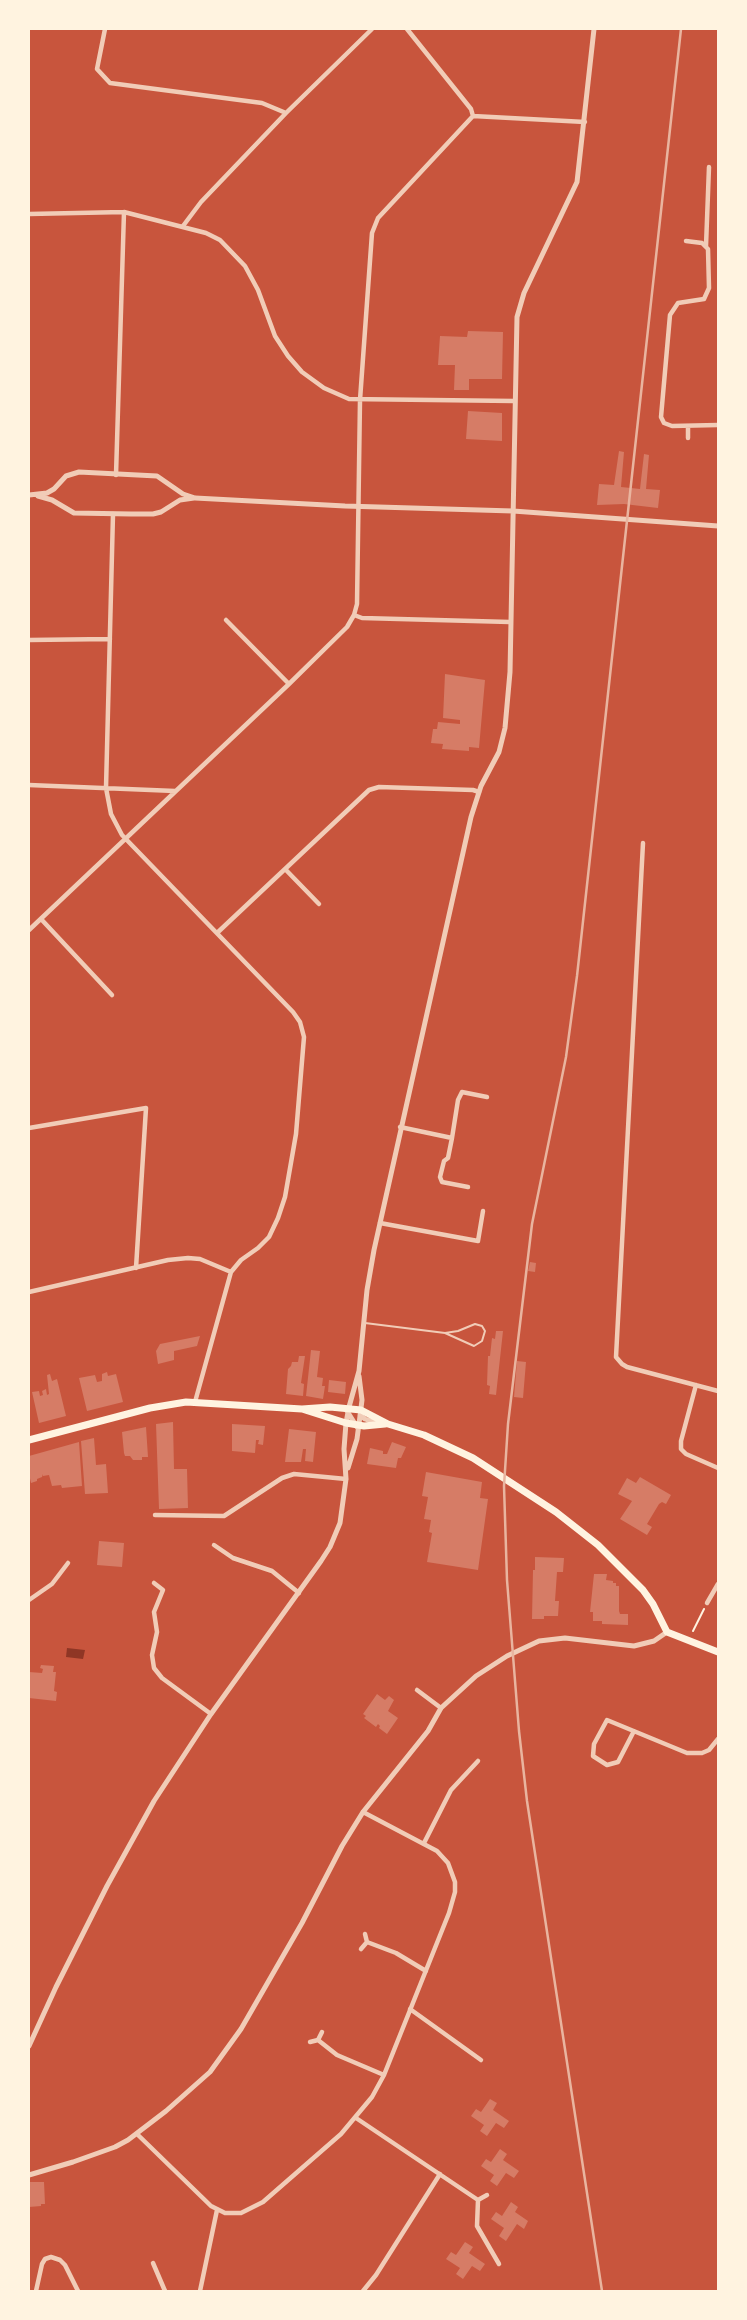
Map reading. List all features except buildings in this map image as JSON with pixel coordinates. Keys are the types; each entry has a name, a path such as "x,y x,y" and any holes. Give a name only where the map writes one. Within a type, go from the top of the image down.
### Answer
{"main road":[{"path":"29,1440 150,1408 195,1402 302,1409 337,1408 355,1411 385,1424 424,1435 473,1458 542,1502 579,1529 635,1580 653,1604 667,1632 718,1652"},
{"path":"302,1409 358,1426 385,1424"}],"street":[{"path":"105,29 97,69 110,83 262,102 286,113"},
{"path":"182,226 201,202 286,113 372,29"},
{"path":"407,29 471,109 473,116"},
{"path":"358,1426 355,1411 367,1290 400,1127 471,818 479,792 499,752 505,728 509,689 514,402 519,305 577,182 594,29"},
{"path":"473,116 585,122"},
{"path":"29,930 289,684 346,627 354,615 357,604 360,400 372,233 378,218 473,116"},
{"path":"709,167 706,246 709,288 707,296 700,300 678,303 670,315 661,412 667,425 718,425"},
{"path":"29,214 124,212 206,232 220,240 245,266 258,290 275,336 302,372 324,388 349,399 514,402"},
{"path":"116,474 124,212"},
{"path":"686,241 697,242 706,246"},
{"path":"688,426 688,438"},
{"path":"35,495 54,489 66,476 79,472 157,476 183,494 195,498"},
{"path":"29,495 52,500 74,513 153,514 161,512 180,500 195,498 358,507 513,511 718,526"},
{"path":"113,514 106,788 111,814 126,838 293,1012 302,1027 304,1044 297,1125 285,1197 269,1237 258,1248 240,1260 231,1272 195,1402"},
{"path":"354,615 362,618 510,622"},
{"path":"226,620 289,684"},
{"path":"29,640 110,639"},
{"path":"29,785 176,791"},
{"path":"217,934 372,788 473,790 479,792"},
{"path":"643,843 616,1351 619,1361 627,1367 718,1391"},
{"path":"285,869 319,904"},
{"path":"41,919 112,995"},
{"path":"468,1187 442,1182 440,1178 444,1161 448,1158 458,1100 462,1092 487,1096"},
{"path":"29,1128 146,1108 136,1268"},
{"path":"400,1127 452,1138"},
{"path":"380,1223 478,1241 483,1211"},
{"path":"29,1292 168,1260 194,1258 231,1272"},
{"path":"29,2046 56,1987 138,1827 163,1786 212,1714 330,1548 343,1509 346,1479 358,1426 351,1399 359,1371"},
{"path":"696,1385 681,1441 681,1449 686,1454 718,1468"},
{"path":"346,1479 344,1439 346,1423 355,1411"},
{"path":"155,1515 224,1516 282,1478 294,1474 346,1479"},
{"path":"214,1546 233,1558 272,1571 298,1593"},
{"path":"29,1600 52,1584 68,1563"},
{"path":"154,1583 163,1590 154,1612 157,1632 152,1655 154,1668 162,1678 212,1714"},
{"path":"707,1603 718,1584"},
{"path":"29,2175 42,2173 115,2147 136,2134 210,2072 232,2043 302,1923 342,1846 363,1812 428,1731 441,1708 489,1666 539,1641 565,1638 634,1646 654,1641 667,1632"},
{"path":"417,1690 441,1708"},
{"path":"634,1732 618,1762 607,1765 593,1756 594,1744 607,1720 694,1754 709,1750 718,1739"},
{"path":"424,1843 451,1790 478,1761"},
{"path":"136,2134 217,2210 225,2213 240,2213 256,2207 341,2134 372,2098 384,2075 426,1971 449,1913 455,1892 452,1871 437,1851 363,1812"},
{"path":"365,1934 367,1942"},
{"path":"367,1942 396,1953 426,1971"},
{"path":"361,1949 367,1942"},
{"path":"410,2010 481,2060"},
{"path":"310,2042 318,2040 322,2032"},
{"path":"318,2040 338,2055 384,2075"},
{"path":"356,2118 478,2200"},
{"path":"363,2291 376,2275 440,2174"},
{"path":"478,2200 487,2195"},
{"path":"478,2200 477,2226 499,2264"},
{"path":"200,2291 217,2210"},
{"path":"36,2291 42,2264 51,2257 63,2262 78,2291"},
{"path":"153,2263 165,2291"}],"lane":[{"path":"363,1323 445,1333 458,1332 475,1324 482,1326 485,1331 482,1341 474,1346 445,1333"}],"path":[{"path":"693,1631 707,1603"}],"shaded area":[{"path":"67,1648 85,1650 83,1659 66,1657"}],"railway":[{"path":"602,2291 527,1801 519,1731 507,1580 504,1486 508,1424 532,1224 566,1057 577,976 681,29"}]}
